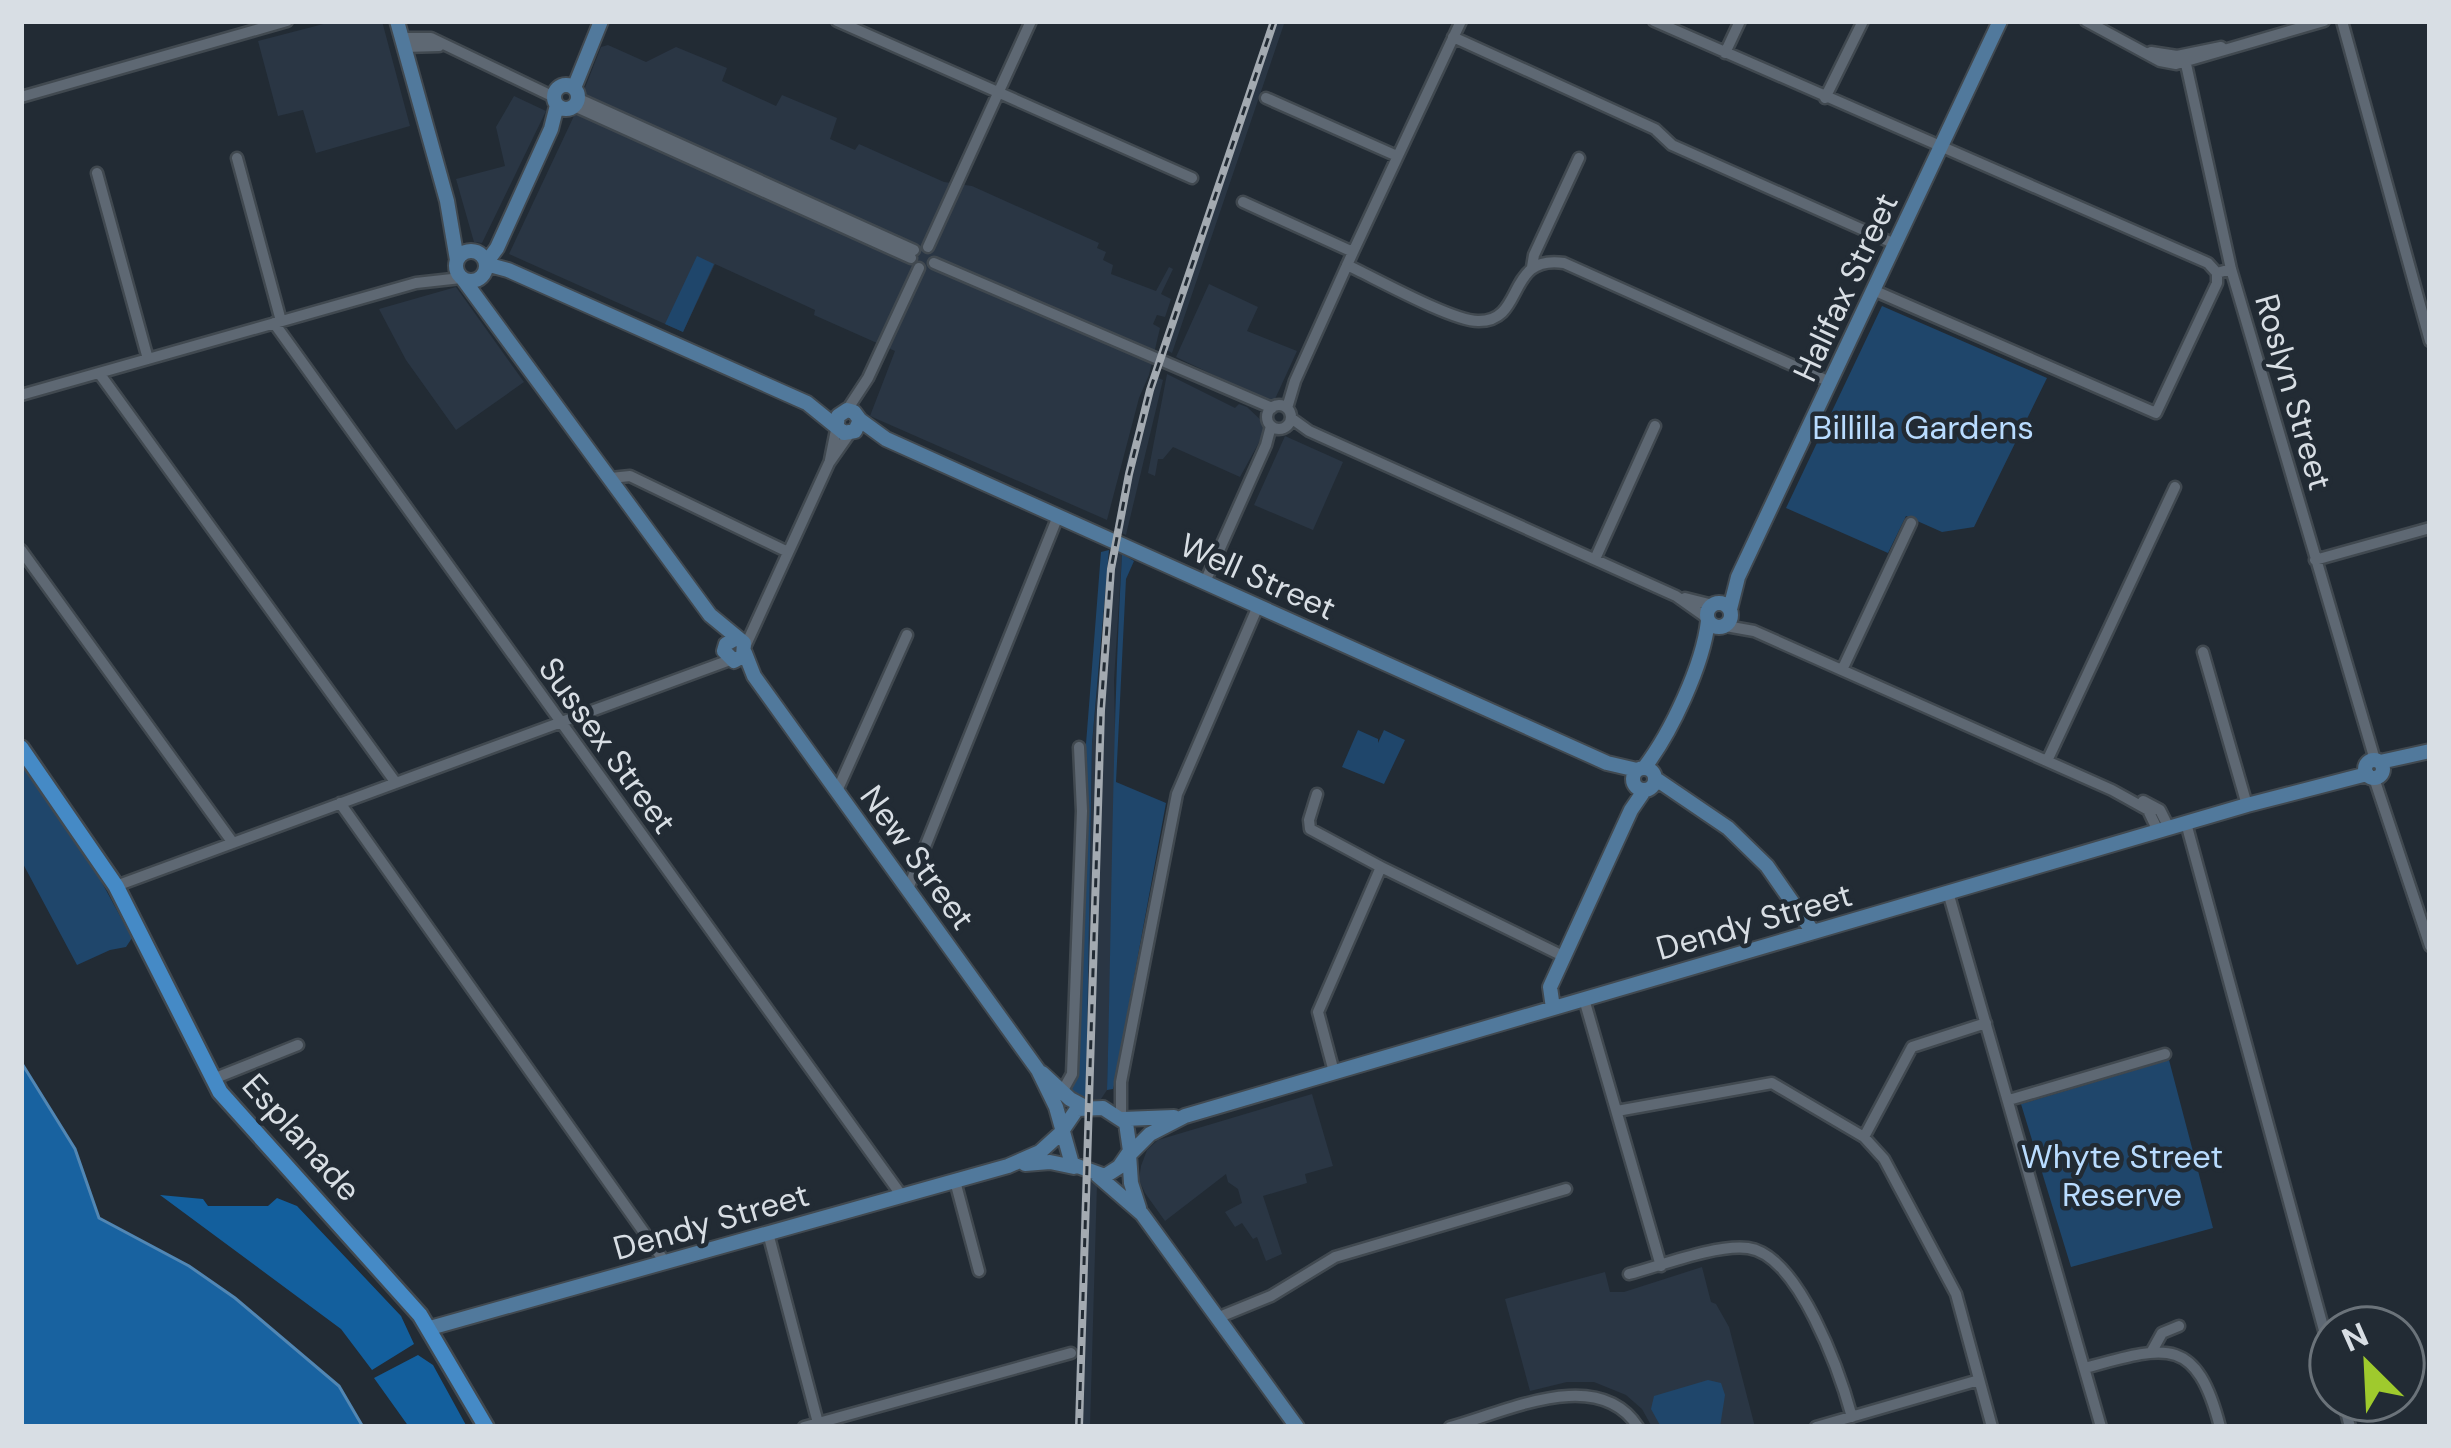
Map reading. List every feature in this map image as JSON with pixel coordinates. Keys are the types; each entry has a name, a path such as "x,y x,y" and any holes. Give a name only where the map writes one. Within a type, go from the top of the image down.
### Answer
{"main road":[{"name":"Esplanade","path":"21,748 116,886 228,1103 430,1328 486,1427"}],"street":[{"path":"21,97 287,21"},
{"name":"New Street","path":"397,21 447,201 462,278 1057,1096 1062,1131"},
{"path":"416,283 465,252 481,264 504,230 601,21"},
{"path":"837,21 1192,178"},
{"path":"116,886 706,668 734,650 759,616 868,378 915,259 928,247 1031,21"},
{"path":"1205,582 1461,21"},
{"path":"1654,21 2208,263 2217,272 2217,283 2156,412 1873,290"},
{"path":"1725,53 1740,21"},
{"path":"1826,98 1862,21"},
{"name":"Halifax Street","path":"1553,1008 1550,987 1644,779 2000,21"},
{"path":"2086,21 2149,52 2185,59 2324,21"},
{"path":"2342,21 2430,341"},
{"path":"403,42 425,36 929,268 935,256 928,247"},
{"path":"1453,37 1655,129 1672,145 1895,244"},
{"name":"Roslyn Street","path":"2185,59 2231,268 2374,768 2430,946"},
{"path":"1267,98 1397,156"},
{"path":"236,158 277,322"},
{"path":"1347,265 1480,322 1504,311 1532,267 1579,158"},
{"path":"98,173 148,359"},
{"name":"New Street","path":"447,201 481,264 494,316"},
{"path":"1243,202 1353,251"},
{"path":"504,230 501,257 515,274"},
{"path":"1532,267 1556,262 1570,266 1830,382"},
{"path":"934,263 2111,790 2156,806 2163,830"},
{"name":"Well Street","path":"462,278 481,264 515,274 1644,779 1727,828 1767,866 1813,932"},
{"path":"2217,272 2231,268"},
{"path":"21,395 416,283 462,278"},
{"name":"Sussex Street","path":"277,322 902,1196"},
{"path":"99,373 396,783"},
{"path":"1595,559 1655,426"},
{"path":"611,478 625,474 788,552"},
{"path":"624,495 648,487"},
{"path":"2047,761 2175,487"},
{"path":"908,889 1058,516"},
{"path":"1841,670 1912,523"},
{"path":"2315,560 2430,528"},
{"path":"21,550 233,843"},
{"path":"1142,1214 1132,1187 1130,1133 1122,1118 1121,1082 1177,794 1258,606"},
{"path":"837,791 907,635"},
{"path":"2203,652 2247,805"},
{"path":"1078,747 1082,811 1072,1075 1057,1096 1122,1118"},
{"name":"Dendy Street","path":"1129,1154 1150,1133 1185,1116 2430,752"},
{"path":"1317,794 1310,829 1565,957"},
{"path":"340,803 665,1262"},
{"path":"2186,823 2317,1304"},
{"path":"1334,1072 1318,1012 1381,867"},
{"path":"1948,892 2101,1427"},
{"path":"1583,999 1661,1266"},
{"path":"1864,1137 1908,1050 1920,1042 1986,1023"},
{"path":"213,1079 298,1045"},
{"path":"2009,1100 2165,1054"},
{"path":"1121,1082 1110,1099 1075,1111 1062,1131 1066,1154 1142,1214 1297,1427"},
{"path":"1617,1111 1772,1083 1864,1137 1885,1159 1956,1294 1992,1427"},
{"name":"Dendy Street","path":"1122,1118 1185,1116"},
{"name":"Dendy Street","path":"430,1328 1008,1166 1040,1153 1062,1131"},
{"path":"1097,1175 1114,1171 1129,1154"},
{"name":"Dendy Street","path":"1008,1166 1053,1162 1079,1168"},
{"path":"955,1181 979,1271"},
{"path":"1217,1318 1271,1296 1335,1257 1566,1189"},
{"path":"768,1233 818,1423"},
{"path":"1629,1274 1742,1247 1776,1261 1840,1369 1867,1427"},
{"path":"2152,1351 2162,1333 2179,1326"},
{"path":"2085,1368 2152,1351 2179,1357 2196,1368 2211,1394 2220,1427"},
{"path":"804,1427 1071,1353"},
{"path":"1816,1427 1979,1380"},
{"path":"1450,1427 1552,1399 1589,1394 1620,1407 1638,1427"}],"shaded area":[{"path":"335,21 382,21 410,126 316,153 303,110 278,116 258,41"},
{"path":"1270,21 1285,21 1172,353 1161,347"},
{"path":"608,45 646,62 676,47 727,68 722,81 776,106 782,95 837,118 830,139 855,150 859,144 944,182 972,186 1099,243 1097,248 1106,252 1103,260 1113,265 1111,274 1156,291 1169,267 1173,269 1161,294 1171,299 1165,317 1157,315 1153,324 1160,328 1149,375 1107,520 870,416 895,351 715,264 683,332 509,254 601,47"},
{"path":"514,96 546,111 482,243 474,242 456,179 505,166 496,127"},
{"path":"1209,284 1258,307 1247,331 1297,351 1275,399 1268,401 1176,357"},
{"path":"456,287 524,382 456,430 406,360 379,309"},
{"path":"1167,374 1235,408 1239,404 1247,407 1264,423 1262,437 1240,477 1173,447 1158,459 1155,476 1148,473"},
{"path":"1152,375 1163,380 1126,535 1114,530 1128,457"},
{"path":"1285,436 1343,462 1313,530 1254,505"},
{"path":"1111,550 1122,554 1114,680 1116,783 1107,1090 1101,1099 1086,1100 1092,743"},
{"path":"21,1062 75,1149 99,1218 189,1266 235,1298 339,1386 363,1427 21,1427"},
{"path":"1312,1094 1333,1166 1305,1174 1307,1183 1263,1196 1282,1254 1266,1261 1257,1237 1253,1239 1242,1223 1235,1227 1225,1212 1242,1203 1226,1174 1165,1221 1139,1180 1147,1150 1158,1140"},
{"path":"1082,1178 1097,1183 1090,1427 1075,1427"},
{"path":"160,1195 203,1199 208,1206 268,1206 277,1198 297,1206 401,1316 414,1344 372,1370 341,1329"},
{"path":"1702,1267 1711,1302 1729,1327 1755,1427 1652,1427 1626,1395 1594,1382 1567,1382 1530,1391 1505,1299 1605,1272 1610,1292 1624,1292"},
{"path":"418,1355 433,1365 467,1427 409,1427 374,1378"}],"green space":[{"path":"697,256 714,264 683,332 665,324"},
{"name":"Billilla Gardens","path":"1882,306 2047,378 1974,527 1942,532 1906,516 1888,553 1786,508"},
{"path":"1109,550 1092,743 1086,1100 1070,1093 1077,1064 1086,744 1101,552"},
{"path":"1122,554 1134,561 1126,579 1116,782 1166,803 1115,1081 1113,1089 1107,1090 1114,755"},
{"path":"1358,730 1378,743 1384,730 1405,740 1384,784 1342,767"},
{"path":"21,764 100,879 132,938 126,947 77,965 21,860"},
{"name":"Whyte Street Reserve","path":"2169,1060 2213,1228 2071,1267 2021,1104"},
{"path":"1708,1380 1721,1383 1725,1395 1720,1427 1661,1427 1651,1409 1654,1396"}],"railway":[{"path":"1079,1427 1101,710 1111,569 1150,390 1274,21"}]}
